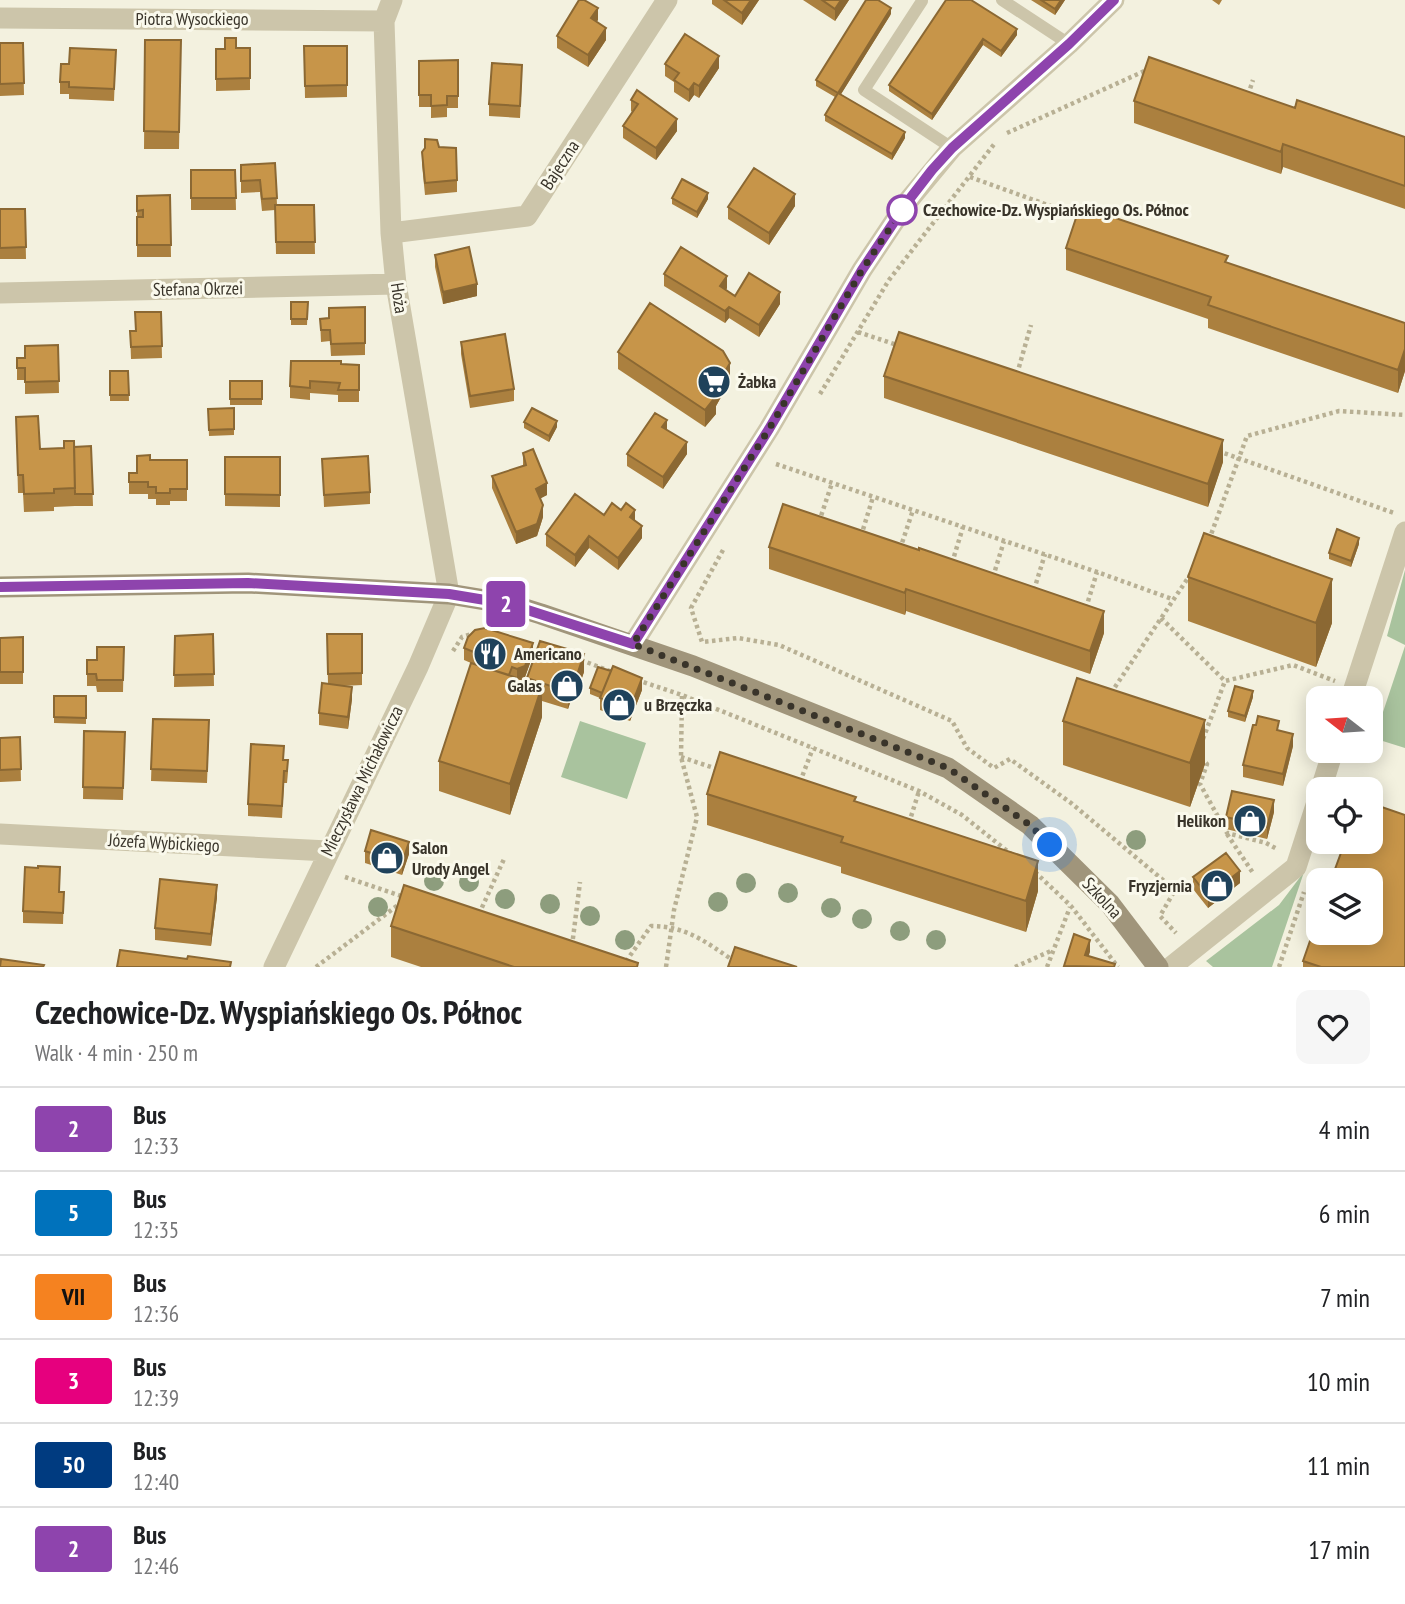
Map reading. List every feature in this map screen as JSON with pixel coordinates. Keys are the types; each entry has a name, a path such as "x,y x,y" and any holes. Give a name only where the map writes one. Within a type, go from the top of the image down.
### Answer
{"street":[{"name":"Hoża","path":"393,0 384,21 391,233 396,284 449,594"},
{"name":"Bajeczna","path":"391,233 527,216 667,0"},
{"path":"633,644 769,429 862,270 908,201 952,148 1069,44 1110,1"},
{"name":"Piotra Wysockiego","path":"0,18 384,21"},
{"name":"Stefana Okrzei","path":"0,293 396,284"},
{"path":"1347,686 1400,523"},
{"name":"Szkolna","path":"0,587 248,583 449,594 509,604 633,644 948,768 1030,825 1110,904 1158,967"},
{"name":"Mieczysława Michałowicza","path":"274,967 418,667 449,594"},
{"name":"Józefa Wybickiego","path":"0,834 328,851"},
{"path":"1171,967 1296,867 1306,836"}],"lane":[{"path":"1002,0 1069,44"},
{"path":"922,1 864,90 952,148"}],"path":[{"path":"815,402 889,280 1001,136 1154,67"},
{"path":"1248,98 1253,79"},
{"path":"1238,94 1257,101"},
{"path":"970,177 1088,219"},
{"path":"1014,383 1031,326"},
{"path":"858,332 909,348"},
{"path":"1209,542 1247,436 1339,411 1405,415"},
{"path":"1212,449 1400,523"},
{"path":"769,476 782,455"},
{"path":"776,464 1172,599"},
{"path":"817,526 832,483"},
{"path":"859,541 873,497"},
{"path":"899,554 913,510"},
{"path":"951,566 963,527"},
{"path":"992,580 1004,541"},
{"path":"691,608 727,544"},
{"path":"1032,594 1045,554"},
{"path":"1105,696 1114,691 1172,599 1197,565"},
{"path":"1084,615 1097,572"},
{"path":"1161,618 1225,681"},
{"path":"447,658 462,637 478,632"},
{"path":"575,658 621,675"},
{"path":"1225,681 1293,665 1335,686"},
{"path":"633,679 681,695 919,791 962,816 1012,855"},
{"path":"1202,740 1225,681"},
{"path":"666,967 671,926 697,817 681,757 681,695"},
{"path":"795,794 813,748"},
{"path":"1198,755 1206,764 1200,783 1227,833 1259,883"},
{"path":"681,757 718,769"},
{"path":"905,834 919,791"},
{"path":"1227,833 1266,843 1282,852"},
{"path":"476,920 504,859"},
{"path":"339,889 350,866"},
{"path":"1024,872 1032,870 1071,906 1118,967"},
{"path":"316,967 407,898 345,877"},
{"path":"571,951 580,881"},
{"path":"1279,967 1306,885"},
{"path":"1047,967 1071,906"},
{"path":"622,967 651,926 671,926 701,938 740,963 728,967"},
{"path":"1015,967 1054,950"}],"green space":[{"path":"1405,570 1405,645 1387,636"},
{"path":"1405,646 1405,748 1383,741 1383,712"},
{"path":"580,721 646,743 627,799 561,777"},
{"path":"1304,872 1272,967 1213,967 1206,961 1279,905"}],"building":[{"path":"579,0 598,8 591,18 606,28 588,55 557,36"},
{"path":"724,0 751,0 742,13"},
{"path":"822,0 841,0 835,9"},
{"path":"866,0 878,0 891,8 838,93 816,80"},
{"path":"946,0 971,0 1017,29 1001,51 983,39 932,114 889,85"},
{"path":"1041,0 1061,0 1055,9"},
{"path":"685,34 719,56 699,86 694,83 689,90 674,80 679,73 665,64"},
{"path":"225,38 236,38 236,48 250,48 250,78 216,79 216,49 225,49"},
{"path":"145,40 181,40 179,132 144,131"},
{"path":"0,43 23,43 24,83 0,84"},
{"path":"304,46 347,46 347,85 305,86"},
{"path":"70,48 116,50 114,89 69,87 69,82 60,82 61,64 69,64"},
{"path":"1149,57 1295,108 1297,100 1405,137 1405,186 1283,144 1281,152 1134,101"},
{"path":"458,60 458,96 447,96 447,105 431,106 431,95 419,95 419,61"},
{"path":"492,63 522,65 520,106 489,104"},
{"path":"637,90 677,119 656,148 623,126 638,104 631,100"},
{"path":"838,93 905,132 892,154 825,115"},
{"path":"425,139 437,140 439,147 456,148 457,180 425,183 422,152"},
{"path":"275,163 277,198 262,199 260,180 241,181 241,165"},
{"path":"754,168 795,194 769,233 728,207"},
{"path":"191,170 235,170 236,198 191,198"},
{"path":"682,179 708,193 697,212 672,198"},
{"path":"170,195 171,245 137,245 137,217 143,217 143,210 137,211 137,196"},
{"path":"275,205 314,205 315,242 276,242"},
{"path":"1080,206 1228,256 1225,262 1405,323 1405,349 1398,370 1208,305 1211,297 1066,248"},
{"path":"0,209 25,209 26,247 0,248"},
{"path":"469,247 477,284 443,292 435,255"},
{"path":"681,247 727,276 720,286 735,296 749,273 780,292 759,325 729,307 725,311 664,274"},
{"path":"291,302 308,302 307,319 291,319"},
{"path":"650,303 723,351 730,363 712,394 716,396 705,410 618,352"},
{"path":"365,307 365,343 331,344 330,330 321,330 320,319 329,318 329,308"},
{"path":"135,312 161,312 162,346 131,347 130,331 136,331"},
{"path":"899,332 1223,440 1208,484 884,376"},
{"path":"505,334 514,389 470,396 461,342"},
{"path":"58,345 59,381 25,382 25,368 17,368 17,358 25,358 25,346"},
{"path":"291,361 341,361 341,364 359,365 359,390 338,390 340,383 310,381 310,388 290,386"},
{"path":"110,371 128,371 129,395 110,395"},
{"path":"230,381 262,381 262,399 230,399"},
{"path":"234,408 234,429 209,430 208,409"},
{"path":"532,408 557,421 549,436 524,422"},
{"path":"655,413 667,420 662,427 687,442 663,477 627,454"},
{"path":"38,416 40,449 64,448 64,441 74,441 75,488 54,489 54,493 24,494 23,475 18,475 16,417"},
{"path":"91,446 93,494 75,494 74,447"},
{"path":"533,449 547,483 536,489 543,505 537,524 516,532 492,476 526,465 523,453"},
{"path":"150,455 150,460 187,460 187,489 170,489 170,493 156,493 156,487 148,487 148,482 129,482 129,473 137,473 137,456"},
{"path":"368,456 370,492 324,495 322,459"},
{"path":"225,457 280,457 280,495 225,494"},
{"path":"575,494 604,515 612,503 621,510 626,503 635,510 630,517 642,526 618,558 589,536 575,555 546,534"},
{"path":"783,504 1104,611 1090,651 906,589 905,593 769,547"},
{"path":"1337,529 1359,538 1351,561 1329,553"},
{"path":"1204,533 1332,579 1316,623 1188,577"},
{"path":"485,628 533,643 525,666 517,669 512,667 509,675 483,667 488,658 464,648 468,637 475,630"},
{"path":"213,634 214,674 174,675 175,636"},
{"path":"327,634 362,634 362,673 328,674"},
{"path":"23,637 23,672 0,672 0,638"},
{"path":"540,641 584,654 575,681 572,680 568,692 527,678"},
{"path":"97,647 124,647 123,680 97,680 96,674 87,674 87,660 97,660"},
{"path":"471,663 542,686 510,784 439,761"},
{"path":"613,666 642,678 630,709 600,698"},
{"path":"598,667 611,671 602,693 590,688"},
{"path":"1077,678 1205,720 1190,763 1063,721"},
{"path":"322,683 352,687 348,717 319,713"},
{"path":"1235,686 1253,691 1245,716 1228,711"},
{"path":"54,696 86,696 86,718 54,717"},
{"path":"1258,716 1279,721 1277,730 1293,734 1283,774 1243,765 1253,725 1256,725"},
{"path":"153,719 209,720 207,771 151,769"},
{"path":"84,731 125,732 123,788 83,787"},
{"path":"20,737 21,769 0,770 0,738"},
{"path":"251,744 284,746 283,760 288,760 287,771 284,771 282,806 248,804"},
{"path":"720,752 856,797 854,801 1038,861 1026,901 841,842 843,837 707,794"},
{"path":"1232,791 1274,800 1267,827 1226,817"},
{"path":"1383,807 1405,815 1405,967 1321,967 1303,961 1309,945 1383,945 1383,868 1335,868 1341,854 1383,854"},
{"path":"371,830 409,842 402,863 365,851"},
{"path":"1226,853 1240,871 1208,896 1193,877"},
{"path":"25,867 60,867 59,892 64,892 63,913 23,911"},
{"path":"160,879 217,885 211,934 155,928"},
{"path":"404,885 638,963 637,967 514,967 391,926"},
{"path":"1074,934 1090,940 1085,955 1115,964 1114,967 1064,966"},
{"path":"735,947 797,967 728,967"},
{"path":"120,950 231,962 230,967 117,967"},
{"path":"1,959 44,965 0,967"}],"bus line":[{"name":"2","path":"0,587 248,583 449,594 509,604 633,644 769,429 862,270 908,201 952,148 1069,44 1114,0"}],"place":[{"name":"Czechowice-Dz. Wyspiańskiego Os. Północ","path":"902,210"},
{"name":"Żabka","path":"714,382"},
{"name":"Americano","path":"490,654"},
{"name":"Galas","path":"567,686"},
{"name":"u Brzęczka","path":"619,705"},
{"name":"Helikon","path":"1250,821"},
{"name":"Salon Urody Angel","path":"387,858"},
{"name":"Fryzjernia","path":"1217,886"}],"route":[{"path":"902,210 862,270 769,429 633,644 948,768 1030,825 1050,845"}]}
